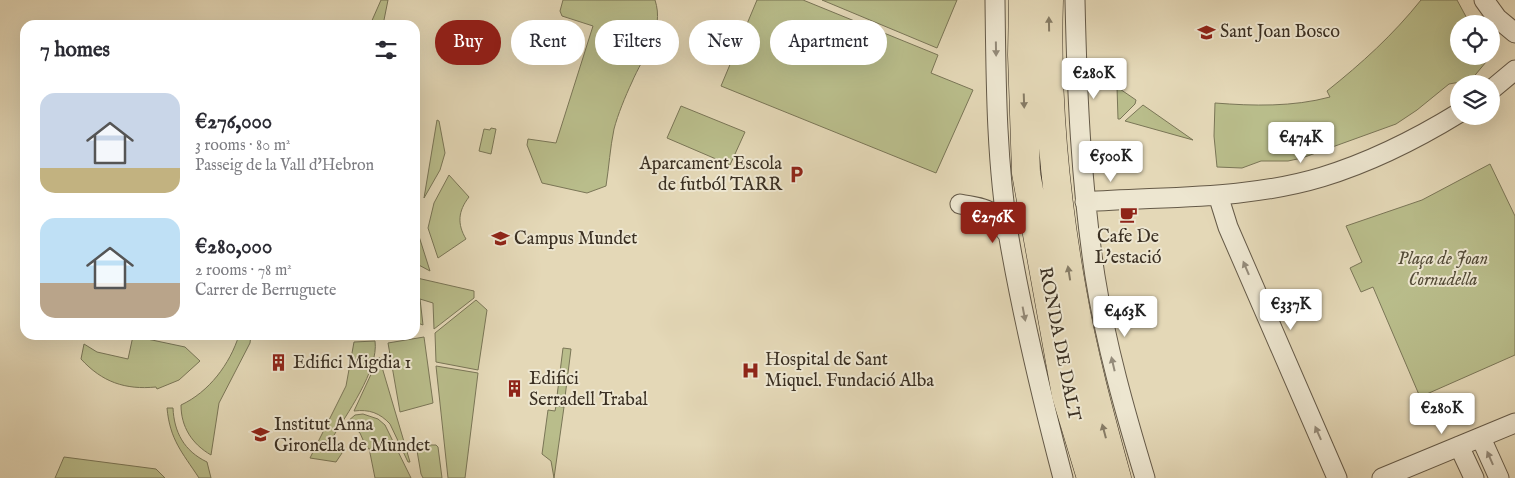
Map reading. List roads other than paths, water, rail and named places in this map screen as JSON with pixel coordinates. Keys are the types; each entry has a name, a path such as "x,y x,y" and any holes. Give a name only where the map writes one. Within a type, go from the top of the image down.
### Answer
{"highway":[{"name":"RONDA DE DALT","path":"1023,0 1022,55 1026,173 1066,395 1091,478"},
{"name":"RONDA DE DALT","path":"1049,0 1051,130 1058,203 1072,292 1089,373 1117,478"}],"street":[{"path":"995,0 1002,172 1009,236 1034,368 1063,478"},
{"path":"1075,0 1077,110 1085,202 1095,277 1122,404 1145,478"},
{"path":"1484,0 1496,18 1515,33"},
{"path":"1500,82 1515,70"},
{"path":"1085,202 1256,190 1320,177 1376,158 1421,136 1450,118"},
{"path":"1002,172 994,190 979,199 960,204 980,207 997,215 1009,236"},
{"path":"1218,194 1235,243 1338,478"},
{"path":"1382,478 1515,423"},
{"path":"1481,438 1499,478"},
{"path":"1459,446 1474,478"}],"place":[{"name":"Sant Joan Bosco","path":"1206,32"},
{"name":"Aparcament Escola de futból TARR","path":"796,174"},
{"name":"Cafe De L'estació","path":"1128,214"},
{"name":"Campus Mundet","path":"500,239"},
{"name":"Edifici Migdia 1","path":"279,363"},
{"name":"Hospital de Sant Miquel. Fundació Alba","path":"751,370"},
{"name":"Edifici Serradell Trabal","path":"515,389"},
{"name":"Institut Anna Gironella de Mundet","path":"260,435"}],"park label":[{"name":"Plaça de Joan Cornudella","path":"1443,269"}]}
